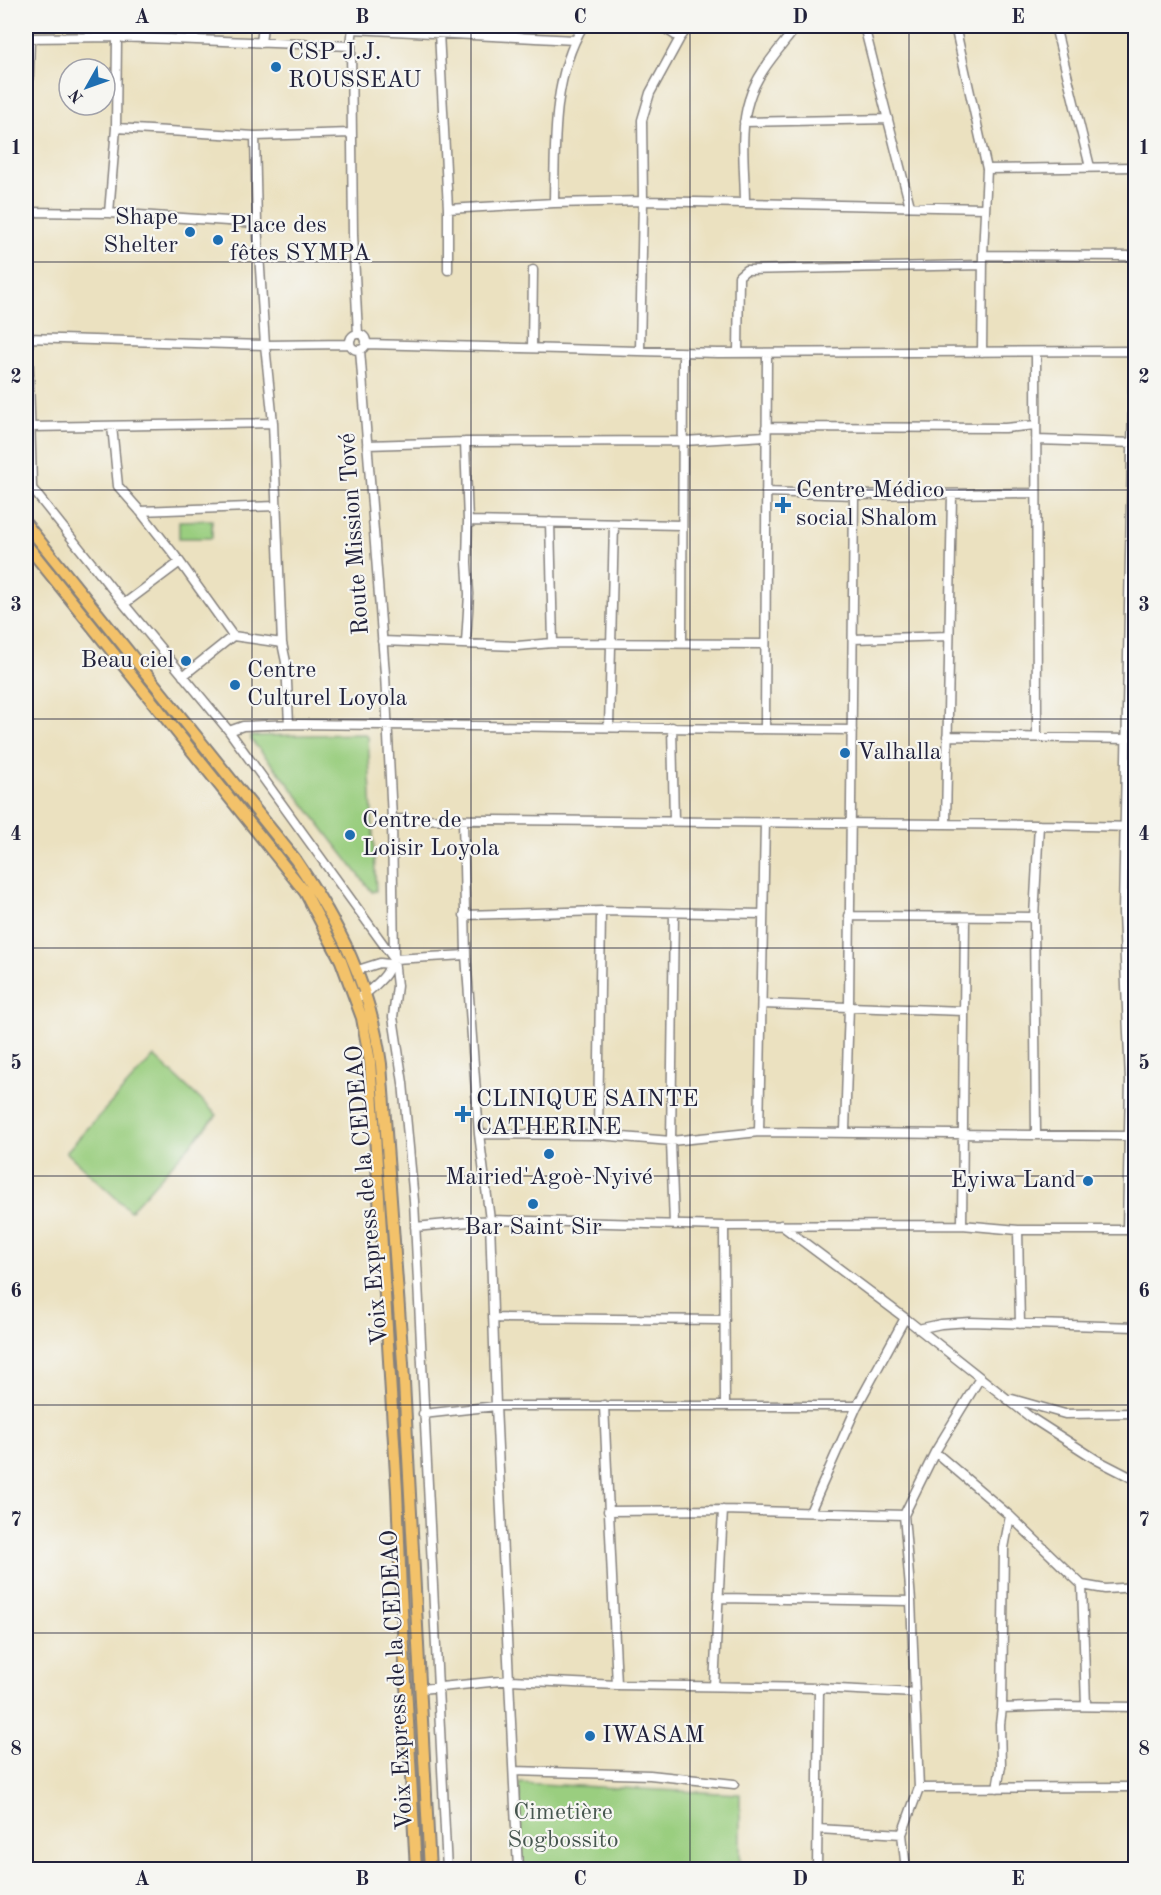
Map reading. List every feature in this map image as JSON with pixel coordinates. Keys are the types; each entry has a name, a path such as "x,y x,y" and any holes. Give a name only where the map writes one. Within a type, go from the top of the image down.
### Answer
{"main road":[{"name":"Voix Express de la CEDEAO","path":"26,524 295,859 326,906 348,946 366,994 378,1038 381,1064 398,1305 430,1869"},
{"path":"26,544 305,892 337,951 362,1018 370,1062 398,1491 416,1869"},
{"path":"386,1306 398,1305"},
{"path":"410,1763 425,1763"}],"street":[{"path":"109,213 121,38 124,26"},
{"path":"261,43 263,26"},
{"path":"554,203 556,125 564,74 575,40 584,26"},
{"path":"662,26 680,38"},
{"path":"640,350 642,120 650,93 689,26"},
{"path":"745,203 744,122 749,98 757,81 797,26"},
{"path":"864,26 910,206"},
{"path":"955,26 987,169 982,255 982,352"},
{"path":"1055,26 1090,167"},
{"path":"358,334 351,133 353,27 575,40"},
{"path":"439,32 448,209 448,270"},
{"path":"26,159 28,38 121,38 351,46"},
{"path":"744,122 888,119"},
{"path":"116,128 255,136 351,133"},
{"path":"255,136 257,223 273,423 282,643 286,662 289,724"},
{"path":"987,169 1136,167"},
{"path":"448,209 643,201 985,208"},
{"path":"26,212 109,213 257,223"},
{"path":"982,255 1136,256"},
{"path":"738,353 738,281 739,276 746,270 982,265"},
{"path":"532,348 534,270"},
{"path":"26,326 31,427 29,484 229,731 392,961"},
{"path":"350,344 352,338 358,334"},
{"path":"358,334 365,338 363,347"},
{"path":"27,338 265,345 350,344"},
{"path":"350,344 354,349 363,347 532,348 683,353 1135,351 1132,643 1124,828 1123,914 1133,1081 1130,1136 1131,1229 1018,1230 962,1225 724,1226 490,1220 416,1227"},
{"name":"Route Mission Tové","path":"363,347 367,445 393,819 392,961 397,986 393,1017 403,1083 416,1227 423,1414 447,1869"},
{"path":"1036,352 1037,737"},
{"path":"682,643 683,353"},
{"path":"765,729 767,353"},
{"path":"31,427 273,423"},
{"path":"367,445 684,441 766,432 1005,428 1036,425"},
{"path":"112,426 118,486 141,511 233,636 282,643"},
{"path":"1036,440 1133,443"},
{"path":"465,442 469,594 466,643"},
{"path":"766,492 854,495 1036,493"},
{"path":"946,824 952,494"},
{"path":"845,1131 849,1006 854,495"},
{"path":"141,511 276,506"},
{"path":"468,521 681,525"},
{"path":"550,522 553,643"},
{"path":"609,726 614,524"},
{"path":"124,604 180,562"},
{"path":"183,676 233,636"},
{"path":"853,639 949,636"},
{"path":"382,641 517,646 611,642 765,644"},
{"path":"229,731 243,726 289,724 852,730"},
{"path":"672,728 674,821"},
{"path":"947,736 1127,739"},
{"path":"393,819 1039,825 1136,828"},
{"path":"463,819 466,955 479,1134 490,1220 496,1406 518,1869"},
{"path":"759,1132 765,822"},
{"path":"1036,1134 1034,917 1039,825"},
{"path":"464,915 601,911 763,914"},
{"path":"598,1135 601,911"},
{"path":"674,912 671,1141 674,1224"},
{"path":"1123,914 1136,914"},
{"path":"849,916 1034,917"},
{"path":"962,1225 965,917"},
{"path":"358,970 392,961 466,955"},
{"path":"355,998 366,994 387,972 392,961"},
{"path":"762,1004 963,1011"},
{"path":"479,1134 598,1135 671,1141 759,1132 845,1131 1130,1136"},
{"path":"781,1225 1046,1427 1097,1460 1136,1480"},
{"path":"724,1226 725,1405"},
{"path":"1018,1230 1020,1324"},
{"path":"493,1318 724,1320"},
{"path":"810,1512 857,1406 905,1318"},
{"path":"918,1329 941,1324 970,1322 1136,1327"},
{"path":"906,1869 902,1834 919,1788 911,1601 904,1515 935,1452 980,1378"},
{"path":"1006,1396 1065,1414 1136,1413"},
{"path":"604,1405 617,1685"},
{"path":"423,1414 496,1406 857,1406"},
{"path":"1046,1427 1047,1419 1054,1412"},
{"path":"935,1452 1010,1516 1082,1585 1105,1589 1136,1587"},
{"path":"609,1511 723,1510 904,1515"},
{"path":"714,1686 723,1510"},
{"path":"997,1788 1001,1766 1004,1548 1010,1516"},
{"path":"1082,1585 1086,1706"},
{"path":"718,1598 911,1601"},
{"path":"421,1689 510,1680 617,1685 819,1688 915,1694"},
{"path":"817,1869 819,1688"},
{"path":"1002,1708 1136,1707"},
{"path":"514,1772 650,1775 734,1784"},
{"path":"919,1788 1136,1787"},
{"path":"818,1829 902,1834"}],"green space":[{"path":"212,520 212,538 179,538 179,521"},
{"name":"Centre de Loisir Loyola","path":"365,734 368,737 376,891 372,892 284,778 251,740 251,736"},
{"path":"154,1056 217,1115 130,1211 66,1152"},
{"name":"Cimetière Sogbossito","path":"519,1783 740,1794 740,1869 522,1869"}],"place":[{"name":"CSP J.J. ROUSSEAU","path":"276,67"},
{"name":"Shape Shelter","path":"190,232"},
{"name":"Place des fêtes SYMPA","path":"218,240"},
{"name":"Centre Médico social Shalom","path":"783,505"},
{"name":"Beau ciel","path":"186,661"},
{"name":"Centre Culturel Loyola","path":"235,685"},
{"name":"Valhalla","path":"845,753"},
{"name":"Centre de Loisir Loyola","path":"350,835"},
{"name":"CLINIQUE SAINTE CATHERINE","path":"463,1114"},
{"name":"Mairied'Agoè-Nyivé","path":"549,1154"},
{"name":"Eyiwa Land","path":"1088,1181"},
{"name":"Bar Saint Sir","path":"533,1204"},
{"name":"IWASAM","path":"590,1736"}]}
